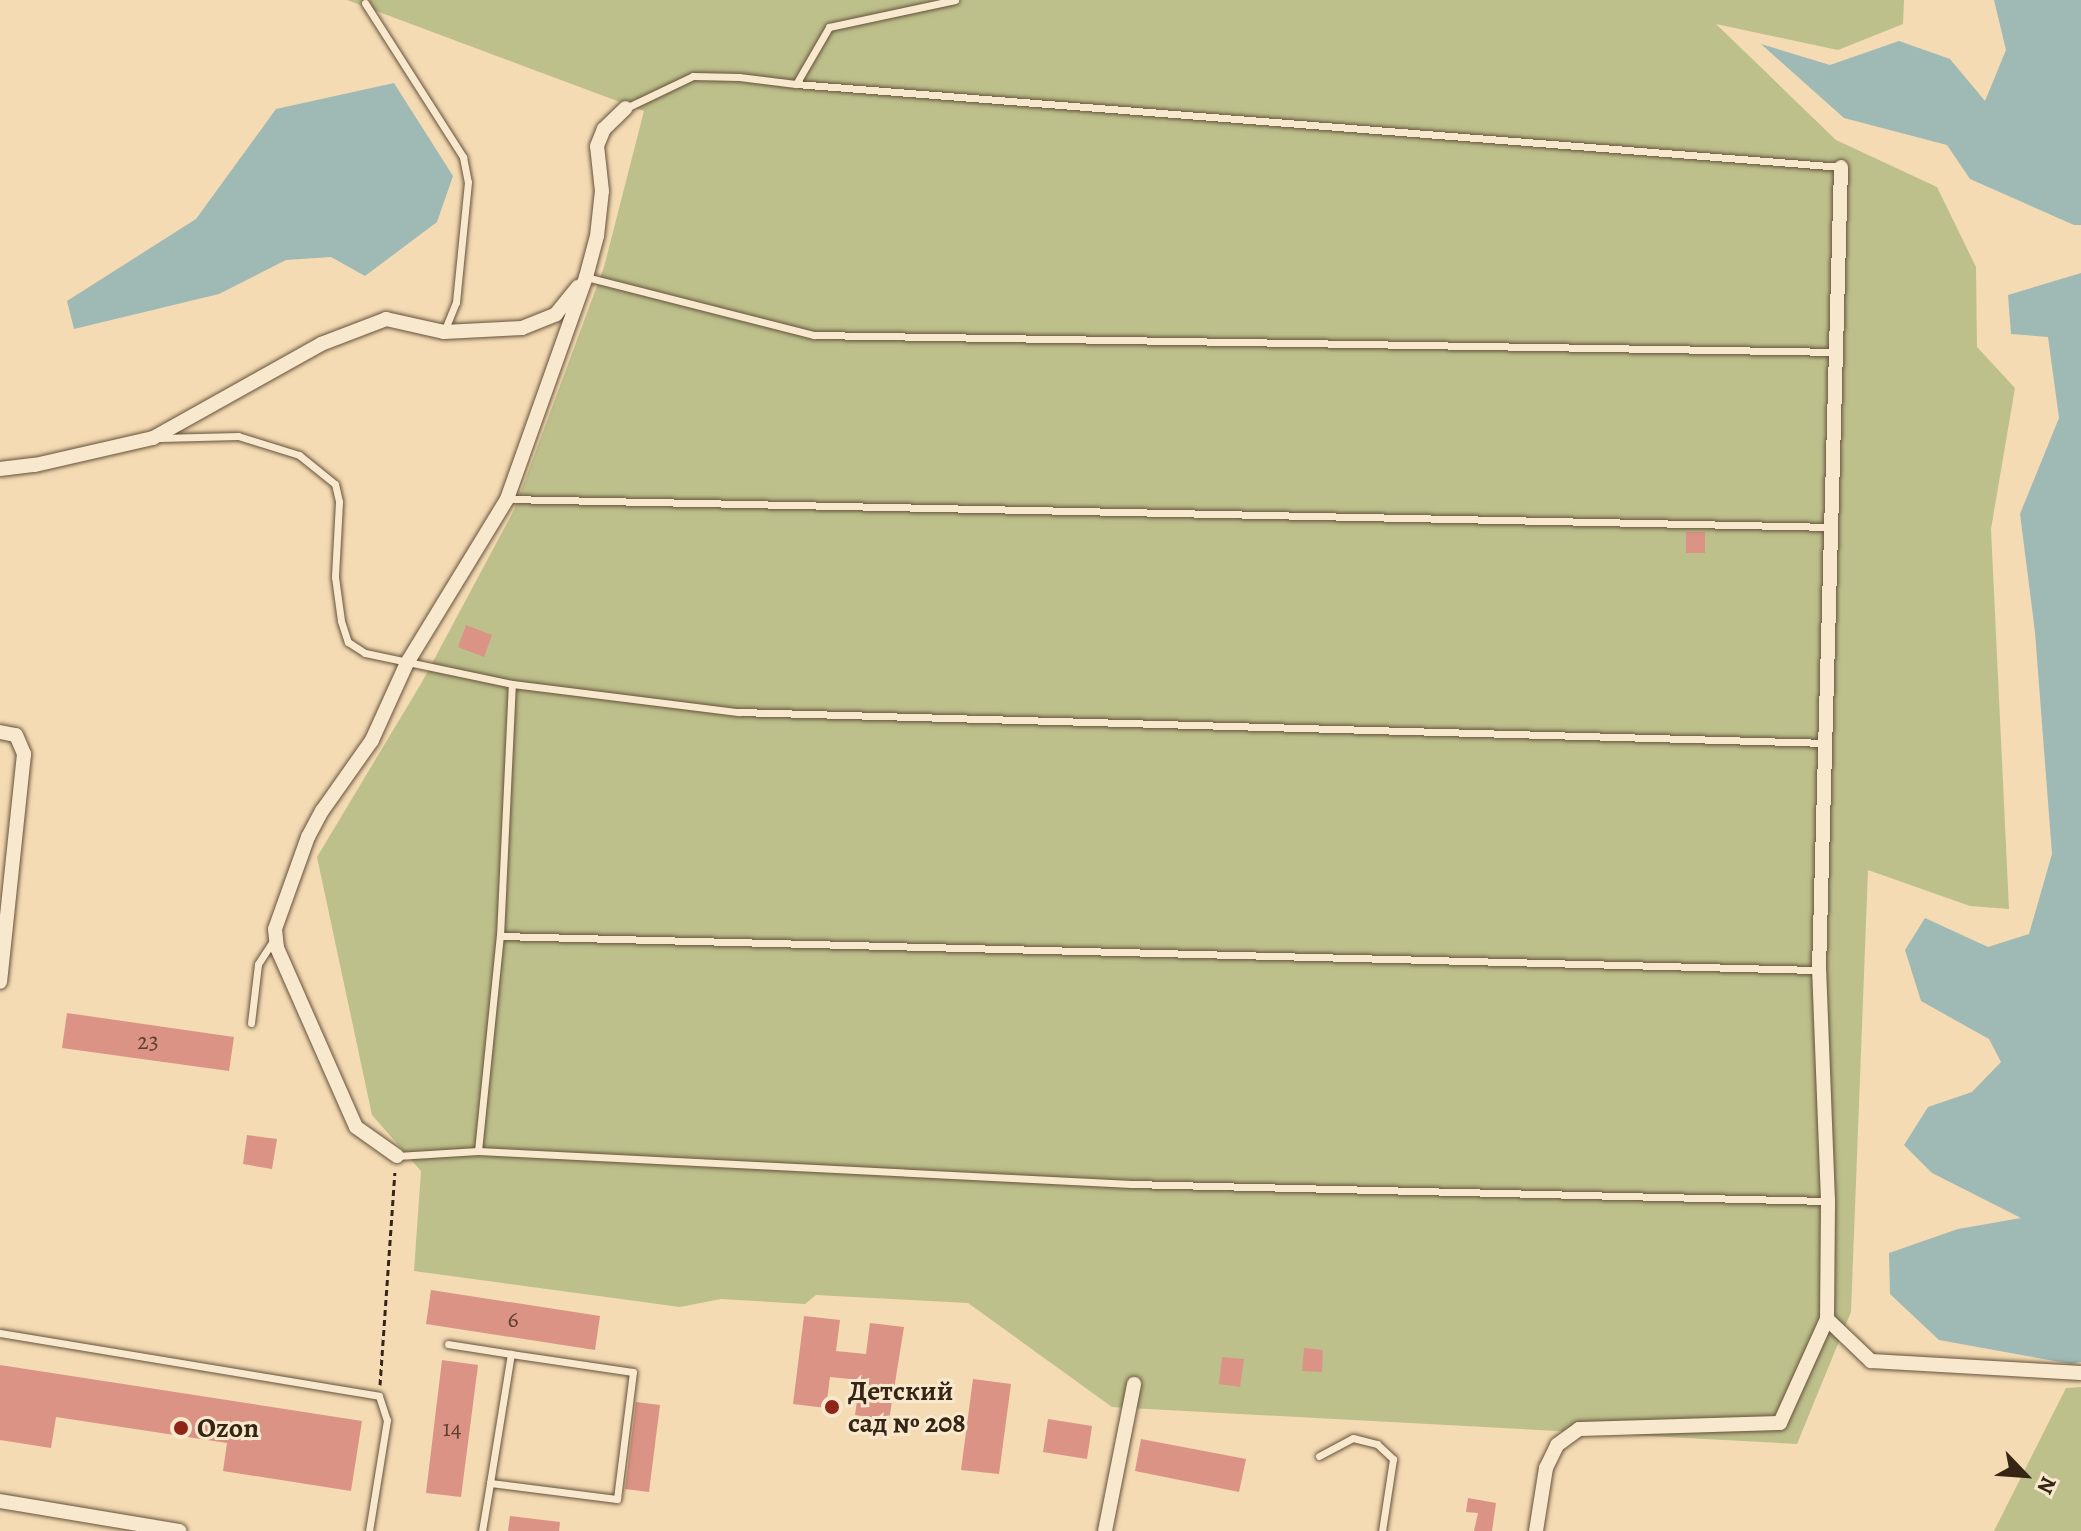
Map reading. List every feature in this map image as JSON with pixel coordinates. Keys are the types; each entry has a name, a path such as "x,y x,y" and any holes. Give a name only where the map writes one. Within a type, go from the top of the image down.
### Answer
{"street":[{"path":"397,1156 356,1127 274,939 308,837 322,811 372,740 407,663 507,499 586,277 602,191 597,146 604,129 626,108"},
{"path":"1536,1531 1546,1468 1557,1445 1579,1429 1780,1423 1827,1319 1828,1201 1819,970 1841,167"},
{"path":"0,469 35,465 153,438 321,344 386,319 444,332 522,328 556,314 586,277"},
{"path":"0,732 16,735 22,742 24,754 10,916 0,982"},
{"path":"1827,1319 1871,1361 2081,1373"},
{"path":"1105,1531 1134,1384"},
{"path":"0,1501 180,1531"}],"lane":[{"path":"796,84 829,27 955,0"},
{"path":"365,1 463,157 468,182 456,302 444,332"},
{"path":"626,108 693,76 1841,167"},
{"path":"586,277 814,335 1836,352"},
{"path":"153,438 238,436 276,445 299,455 335,484 339,502 335,577 341,621 348,642 365,653 512,684 738,712 1825,743"},
{"path":"507,499 1831,527"},
{"path":"478,1151 500,936 512,684"},
{"path":"500,936 1819,970"},
{"path":"251,1023 258,964 274,939"},
{"path":"397,1156 478,1151 1131,1184 1828,1201"},
{"path":"0,1333 379,1396 387,1420 369,1531"},
{"path":"448,1344 633,1372 617,1499 490,1483"},
{"path":"482,1531 511,1354"},
{"path":"1319,1456 1353,1438 1377,1444 1393,1459 1382,1531"}],"path":[{"path":"379,1396 397,1156"}],"green space":[{"path":"347,0 1904,0 1903,24 1838,50 1716,24 1836,140 1937,187 1976,267 1977,347 2015,388 1991,529 2009,909 1970,906 1868,870 1851,1312 1797,1444 1112,1407 968,1303 816,1295 805,1304 721,1299 680,1307 414,1271 421,1171 372,1115 317,857 422,682 514,510 604,267 644,111"},
{"path":"2081,1387 2081,1531 1994,1531 2066,1388"}],"water":[{"path":"1994,0 2081,0 2081,225 2074,225 1970,179 1947,145 1844,118 1761,44 1830,65 1899,41 1950,59 1985,101 2006,50"},
{"path":"394,83 453,176 437,222 365,276 331,257 286,260 219,294 74,329 67,301 196,219 276,109"},
{"path":"2081,273 2081,1362 2071,1364 1939,1340 1890,1294 1889,1253 1958,1229 2021,1218 1932,1173 1904,1145 1928,1107 1972,1092 2001,1062 1989,1039 1921,1001 1905,950 1925,918 1988,947 2029,934 2052,854 2035,632 2020,514 2059,418 2048,337 2011,334 2008,295"}],"building":[{"path":"1686,532 1705,532 1705,553 1686,553"},
{"path":"466,625 492,635 484,657 458,647"},
{"path":"67,1013 234,1037 229,1071 62,1048"},
{"path":"247,1135 277,1139 272,1169 243,1164"},
{"path":"431,1290 600,1316 595,1350 426,1324"},
{"path":"804,1316 840,1320 836,1351 866,1354 870,1323 904,1327 889,1420 855,1415 860,1380 830,1377 826,1408 793,1404"},
{"path":"1304,1348 1323,1350 1322,1372 1302,1371"},
{"path":"1222,1357 1244,1359 1240,1387 1219,1384"},
{"path":"442,1360 478,1365 461,1497 426,1493"},
{"path":"0,1365 362,1421 351,1491 223,1471 227,1443 56,1417 51,1448 0,1440"},
{"path":"973,1379 1011,1384 999,1474 961,1470"},
{"path":"636,1402 660,1405 649,1492 625,1489"},
{"path":"1048,1419 1092,1426 1087,1459 1043,1452"},
{"path":"1141,1439 1246,1459 1239,1492 1135,1471"},
{"path":"1468,1498 1496,1503 1492,1531 1474,1531 1478,1513 1466,1512"},
{"path":"510,1516 560,1522 559,1531 508,1531"}],"place":[{"name":"Детский сад № 208","path":"832,1407"},
{"name":"Ozon","path":"181,1428"}]}
